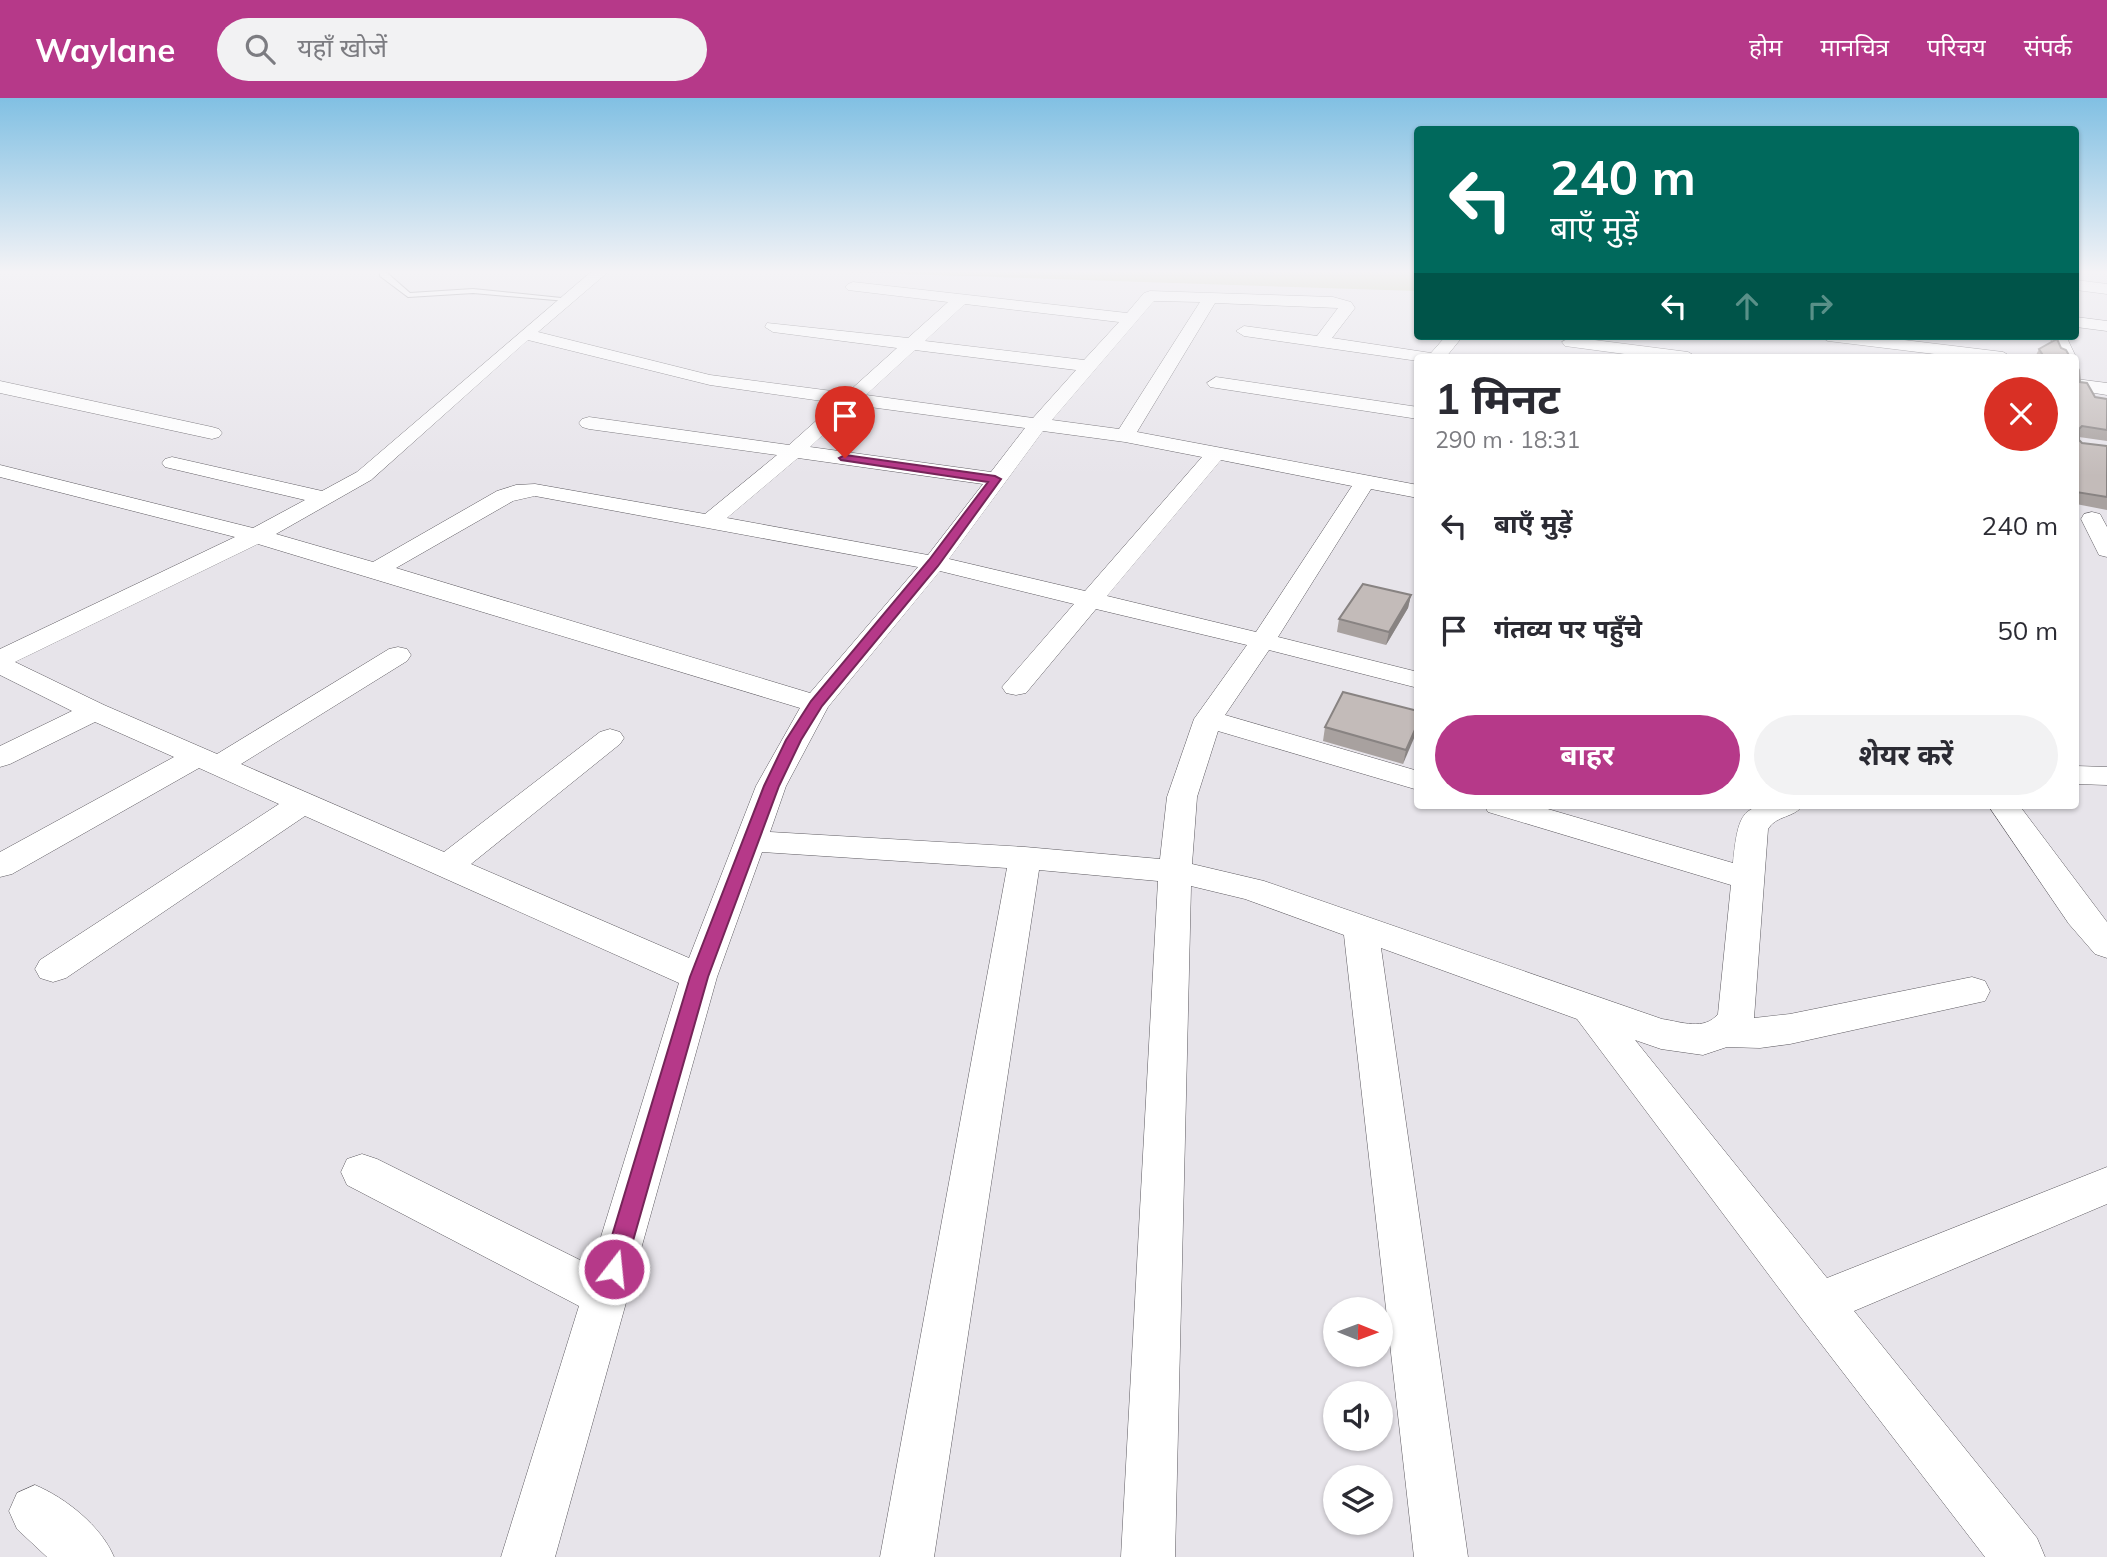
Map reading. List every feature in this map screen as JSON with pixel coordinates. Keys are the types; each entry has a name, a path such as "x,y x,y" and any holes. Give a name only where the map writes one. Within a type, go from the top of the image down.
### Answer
{"street":[{"path":"0,659 256,536 326,498 379,465 401,442 518,340"},
{"path":"549,340 688,376 1040,422 1366,481 1414,484"},
{"path":"879,340 1089,366"},
{"path":"712,520 794,451 915,340"},
{"path":"528,1557 699,977 771,786 816,704 934,563 1040,422 1112,340"},
{"path":"1125,436 1184,340"},
{"path":"1308,340 1414,355"},
{"path":"1440,354 1451,340"},
{"path":"1815,340 1821,353"},
{"path":"1862,340 1978,354"},
{"path":"1570,345 1658,354"},
{"path":"2079,378 2107,371"},
{"path":"2079,380 2107,389"},
{"path":"1216,383 1414,412"},
{"path":"0,387 212,433"},
{"path":"589,423 995,479"},
{"path":"1016,687 1217,452"},
{"path":"172,463 326,498"},
{"path":"0,471 256,536 376,570 816,704"},
{"path":"1148,1557 1175,871 1182,797 1208,719 1263,641 1366,481"},
{"path":"376,570 505,496 527,489 712,520 934,563 1414,679"},
{"path":"2091,519 2107,550"},
{"path":"0,866 207,761 398,655"},
{"path":"0,665 94,711 699,977"},
{"path":"0,758 94,711"},
{"path":"1208,719 1414,775"},
{"path":"447,866 610,738"},
{"path":"2079,775 2107,776"},
{"path":"53,969 303,803"},
{"path":"1513,809 1746,878"},
{"path":"1725,1032 1735,1018 1738,1002 1752,829 1761,815 1777,809"},
{"path":"2006,809 2081,915 2107,945"},
{"path":"750,841 1026,858 1175,871 1252,889 1591,1012 1661,1034 1703,1040 1725,1032 1790,1030 1972,991"},
{"path":"907,1557 1026,858"},
{"path":"1361,930 1441,1557"},
{"path":"1591,1012 2018,1557"},
{"path":"362,1172 606,1296"},
{"path":"1818,1304 2107,1185"},
{"path":"35,1511 87,1557"}],"building":[{"path":"2057,340 2068,354 2042,354 2039,349"},
{"path":"2079,370 2080,382 2087,383 2095,397 2107,399 2107,430 2082,426 2079,429"},
{"path":"2079,440 2082,443 2107,446 2107,497 2079,492"},
{"path":"1363,584 1411,595 1389,632 1339,619"},
{"path":"1343,692 1414,710 1414,732 1406,750 1325,727"}],"route":[{"path":"614,1269 699,977 771,786 816,704 934,563 995,479 845,458"}]}
